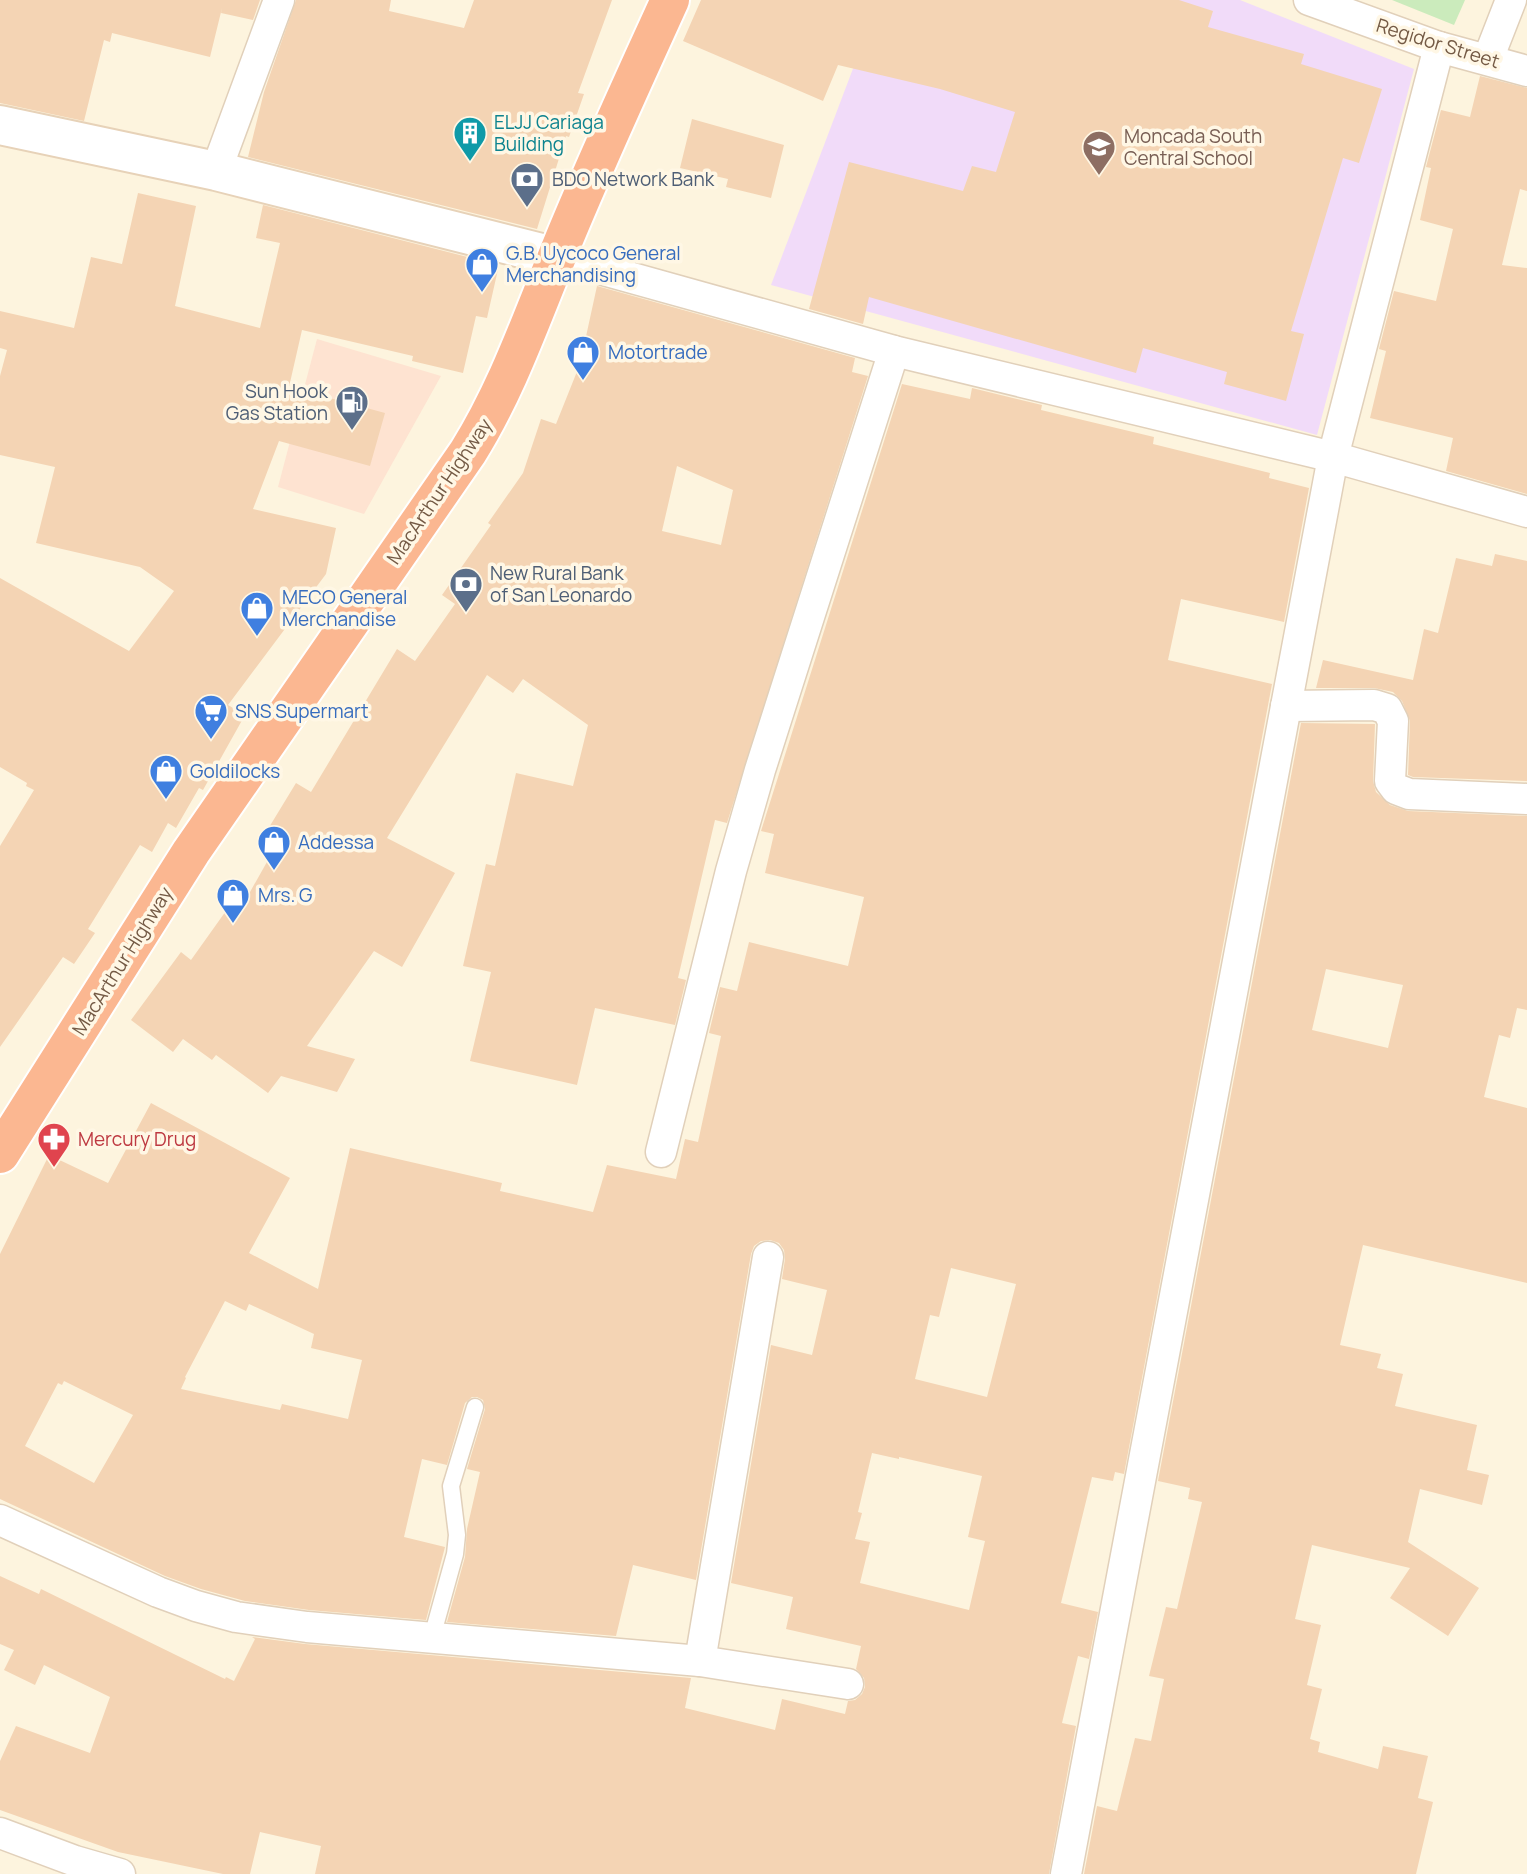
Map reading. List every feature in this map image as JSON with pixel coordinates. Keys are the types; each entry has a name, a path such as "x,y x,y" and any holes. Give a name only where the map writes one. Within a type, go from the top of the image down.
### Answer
{"highway":[{"name":"MacArthur Highway","path":"0,1154 191,852 485,425 512,370 557,257 670,0"}],"street":[{"path":"216,172 279,0"},
{"name":"Regidor Street","path":"1309,0 1439,47 1527,71"},
{"path":"1488,59 1511,0"},
{"path":"1066,1874 1333,457 1439,47"},
{"path":"0,125 216,172 557,257 894,351 1333,457 1527,512"},
{"path":"661,1152 749,808 894,351"},
{"path":"1286,706 1374,705 1388,709 1392,721 1390,781 1396,789 1409,794 1527,799"},
{"path":"701,1661 768,1257"},
{"path":"0,1520 158,1592 236,1617 307,1627 701,1661 848,1684"},
{"path":"0,1833 75,1861 120,1874"}],"lane":[{"path":"432,1637 455,1554 457,1535 451,1486 475,1407"}],"shaded area":[{"name":"Moncada South Central School","path":"879,0 1240,0 1414,69 1317,435 771,285"},
{"path":"317,339 441,376 364,514 278,487"}],"green space":[{"path":"1392,0 1465,0 1454,25"}],"building":[{"path":"0,0 260,0 253,20 221,13 222,8 210,57 112,33 110,42 104,40 84,121 0,103"},
{"path":"296,0 391,0 389,11 464,28 474,0 612,0 578,93 584,94 569,137 566,136 537,229 248,157 264,92"},
{"name":"Moncada South Central School","path":"701,0 1179,0 1213,11 1208,27 1304,54 1301,64 1382,89 1359,163 1343,158 1291,331 1304,334 1286,401 1224,384 1227,372 1143,348 1136,373 869,297 863,324 809,309 849,162 963,191 972,166 996,172 1015,112 940,89 838,65 823,101 683,41"},
{"path":"1480,76 1527,88 1527,191 1520,189 1502,265 1527,268 1527,494 1446,471 1453,438 1370,418 1386,351 1379,349 1394,291 1436,301 1453,229 1420,220 1431,168 1426,167 1441,110 1470,117"},
{"path":"692,119 784,145 771,198 726,187 728,179 680,168"},
{"path":"138,193 196,206 175,306 260,328 280,243 256,238 263,205 499,265 487,318 476,316 463,373 412,361 413,356 302,330 289,387 385,413 370,466 279,441 253,509 336,528 326,574 228,705 245,715 203,790 199,788 176,828 168,823 152,852 140,845 88,929 95,933 74,964 63,957 0,1047 0,846 34,790 0,767 0,578 129,651 174,591 140,567 36,543 55,467 0,455 0,376 7,350 0,348 0,311 74,328 91,257 122,264"},
{"path":"597,286 855,358 852,372 868,376 727,823 715,820 678,978 686,980 675,1025 595,1008 577,1085 470,1061 491,972 463,966 486,864 495,866 516,773 573,786 588,725 523,679 513,693 487,675 387,838 455,873 402,967 374,951 307,1046 355,1059 337,1092 281,1076 268,1093 216,1055 212,1060 183,1039 173,1052 131,1020 181,952 191,960 243,887 250,892 281,837 268,829 296,783 311,792 397,649 415,661 455,604 442,595 491,525 488,523 523,473 541,419 556,424 580,364","holes":["677,466 733,490 721,545 662,531"]},
{"path":"902,384 970,399 972,388 1042,405 1041,410 1154,437 1153,444 1270,473 1269,478 1309,488 1284,622 1181,599 1168,660 1272,684 1124,1474 1115,1472 1113,1481 1092,1477 1061,1603 1098,1612 1089,1659 1078,1656 1062,1723 1076,1726 1049,1874 315,1874 321,1846 260,1832 250,1874 223,1874 118,1852 0,1810 0,1761 16,1726 90,1753 110,1697 44,1665 35,1685 4,1670 14,1650 0,1644 0,1576 39,1594 41,1589 234,1681 255,1639 252,1637 691,1678 685,1708 775,1730 782,1699 845,1714 848,1701 855,1700 862,1694 865,1687 864,1678 856,1669 861,1646 786,1629 793,1597 731,1583 771,1345 812,1355 827,1290 782,1279 784,1250 779,1243 770,1240 761,1241 754,1246 751,1254 696,1580 633,1565 616,1636 447,1622 465,1557 467,1529 480,1472 467,1469 485,1409 483,1400 477,1397 472,1397 465,1403 447,1465 422,1459 404,1537 445,1547 426,1620 309,1610 245,1601 201,1589 165,1576 0,1499 0,1254 49,1155 108,1183 151,1103 290,1178 249,1253 318,1289 350,1148 502,1183 500,1191 593,1212 607,1165 676,1179 685,1139 698,1142 721,1036 709,1033 720,987 737,991 749,942 848,966 864,897 765,873 774,834 761,831","holes":["951,1268 1016,1284 987,1397 915,1379 930,1315 939,1317","225,1301 246,1311 249,1304 314,1334 311,1348 362,1360 348,1419 282,1404 280,1410 181,1389","64,1381 133,1415 94,1483 25,1446 58,1383 62,1385","872,1453 982,1476 968,1537 985,1541 969,1610 860,1583 870,1542 855,1539 862,1513 858,1512"]},
{"path":"1495,554 1527,561 1527,781 1413,777 1408,775 1410,721 1402,701 1393,692 1374,688 1316,688 1323,660 1413,680 1424,629 1438,633 1456,558 1492,566"},
{"path":"1301,723 1375,724 1373,781 1376,792 1390,805 1408,811 1527,816 1527,1010 1517,1008 1510,1038 1499,1035 1484,1097 1527,1108 1527,1283 1363,1245 1340,1345 1381,1354 1377,1368 1403,1374 1395,1406 1477,1425 1467,1470 1489,1475 1482,1505 1420,1489 1408,1542 1479,1588 1448,1636 1390,1598 1410,1568 1312,1545 1295,1619 1321,1625 1307,1685 1322,1689 1310,1739 1320,1742 1318,1752 1378,1769 1383,1746 1428,1756 1418,1798 1433,1802 1416,1874 1084,1874 1097,1806 1117,1811 1135,1738 1151,1741 1164,1679 1149,1676 1166,1607 1177,1609 1202,1502 1188,1499 1190,1488 1158,1481","holes":["1326,969 1403,985 1388,1048 1312,1030"]}],"place":[{"name":"ELJJ Cariaga Building","path":"470,163"},
{"name":"Moncada South Central School","path":"1099,177"},
{"name":"BDO Network Bank","path":"527,209"},
{"name":"G.B. Uycoco General Merchandising","path":"482,294"},
{"name":"Motortrade","path":"583,382"},
{"name":"Sun Hook Gas Station","path":"352,432"},
{"name":"New Rural Bank of San Leonardo","path":"466,614"},
{"name":"MECO General Merchandise","path":"257,638"},
{"name":"SNS Supermart","path":"211,741"},
{"name":"Goldilocks","path":"166,801"},
{"name":"Addessa","path":"274,872"},
{"name":"Mrs. G","path":"233,925"},
{"name":"Mercury Drug","path":"54,1169"}]}
